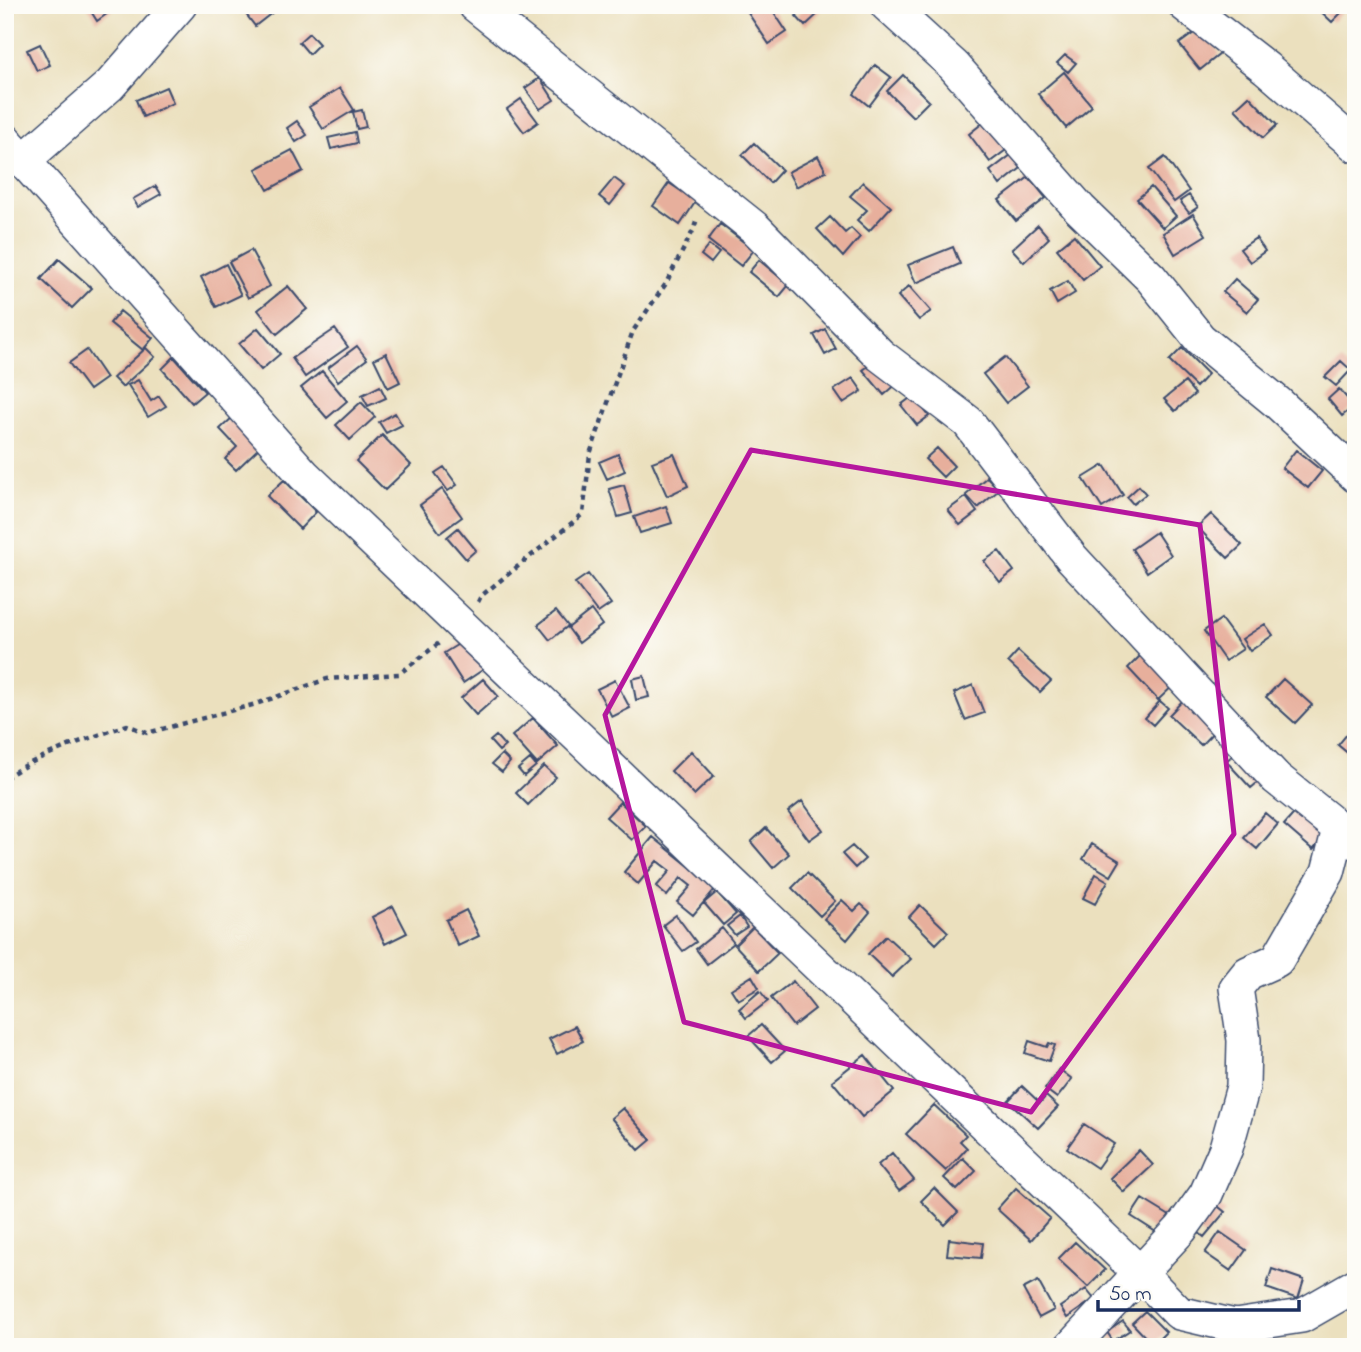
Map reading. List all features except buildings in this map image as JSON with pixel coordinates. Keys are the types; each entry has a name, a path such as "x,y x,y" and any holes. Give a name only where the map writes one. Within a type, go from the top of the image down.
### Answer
{"street":[{"path":"180,5 110,85 14,150 304,475 1179,1313 1235,1326 1302,1316 1356,1286"},
{"path":"475,5 755,228 880,355 968,422 1071,557 1276,778 1347,835 1277,960 1248,973 1236,988 1244,1040 1243,1087 1226,1148 1206,1194 1181,1229 1071,1347"},
{"path":"887,5 954,66 1080,209 1151,278 1200,339 1278,403 1356,476"},
{"path":"1185,5 1266,68 1356,146"}],"highlighted area":[{"path":"751,450 1200,525 1234,834 1031,1112 684,1022 605,715"}]}
